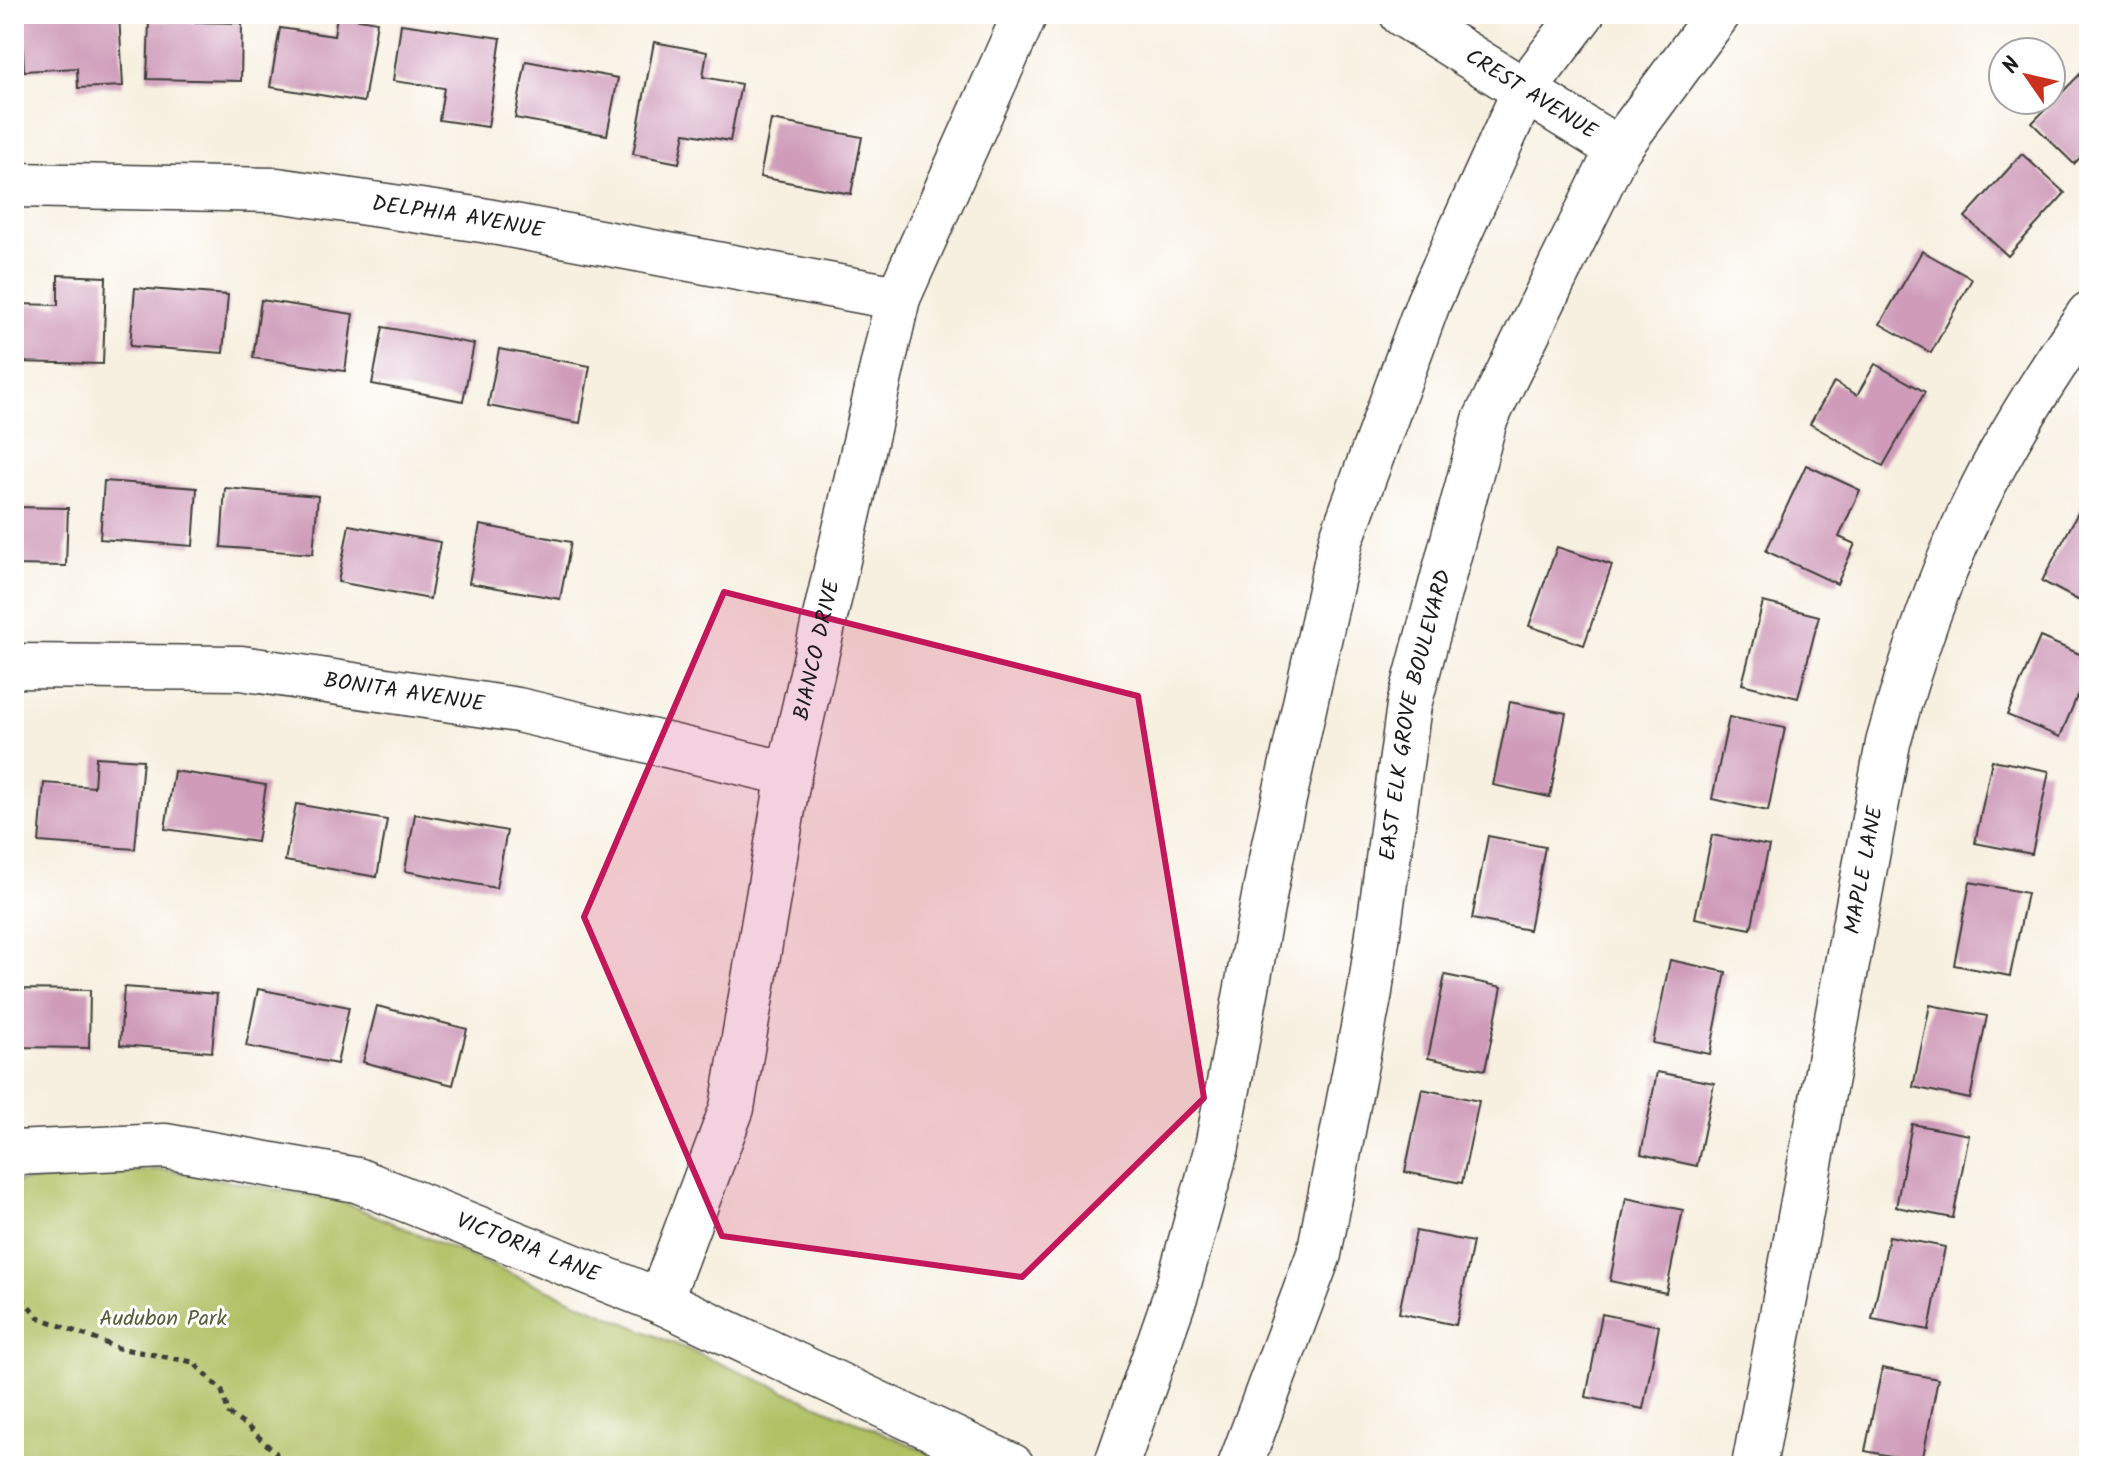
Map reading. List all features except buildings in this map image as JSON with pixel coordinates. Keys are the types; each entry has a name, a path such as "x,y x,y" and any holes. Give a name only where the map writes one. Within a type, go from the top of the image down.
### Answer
{"street":[{"name":"BIANCO DRIVE","path":"660,1301 732,1108 789,774 898,298 1025,14"},
{"name":"CREST AVENUE","path":"1402,14 1618,149"},
{"path":"1116,1466 1176,1294 1217,1147 1273,849 1341,540 1428,303 1525,89 1582,14"},
{"name":"EAST ELK GROVE BOULEVARD","path":"1240,1466 1319,1254 1370,992 1409,705 1485,420 1618,149 1718,14"},
{"name":"DELPHIA AVENUE","path":"14,185 277,190 482,220 898,298"},
{"name":"MAPLE LANE","path":"1754,1466 1888,743 1910,664 1970,513 2008,440 2050,370 2089,314"},
{"name":"BONITA AVENUE","path":"14,666 241,668 518,710 789,774"},
{"name":"VICTORIA LANE","path":"14,1153 165,1146 357,1180 660,1301 1012,1466"}],"path":[{"path":"14,1288 38,1317 49,1322 118,1348 193,1362 222,1391 229,1414 276,1453 275,1466"}],"highlighted area":[{"path":"724,592 1138,696 1204,1098 1022,1277 722,1236 584,917"}],"green space":[{"name":"Audubon Park","path":"161,1169 341,1201 960,1466 14,1466 14,1182"}]}
